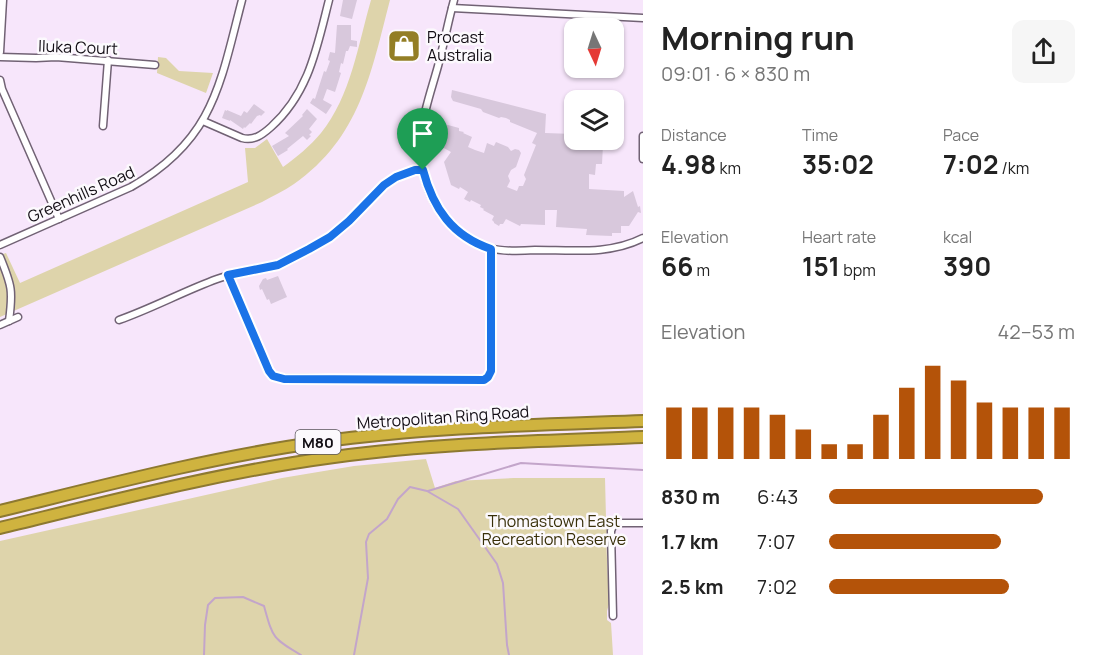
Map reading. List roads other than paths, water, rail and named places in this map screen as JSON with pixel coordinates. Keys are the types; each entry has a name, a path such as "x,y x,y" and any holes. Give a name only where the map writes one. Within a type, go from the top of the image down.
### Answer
{"highway":[{"name":"Metropolitan Ring Road","path":"0,512 208,461 319,442 439,430 643,422"},
{"name":"Metropolitan Ring Road","path":"0,528 183,484 334,457 425,447 516,441 643,438"}],"street":[{"path":"0,52 3,0"},
{"name":"Greenhills Road","path":"0,245 131,187 148,178 176,156 203,121 218,91 242,0"},
{"path":"203,121 249,140 261,135 274,124 296,97 309,73 329,0"},
{"path":"454,0 421,134 421,157 428,189 447,221 463,236 491,249 609,249 622,247 643,238"},
{"path":"452,8 643,18"},
{"name":"Iluka Court","path":"0,57 56,57 155,64"},
{"path":"103,126 108,60"},
{"path":"0,80 59,219"},
{"path":"643,136 643,159"},
{"path":"119,320 228,275 278,265 330,237 384,185 396,177 415,170 423,170"},
{"path":"228,275 273,376 278,378 484,380 491,371 491,249"},
{"path":"0,257 12,289 9,321"},
{"path":"0,325 18,317"},
{"path":"613,616 613,526 620,523 643,523"}],"waterway":[{"path":"428,491 521,463 643,470"},
{"path":"354,655 368,578 366,542 369,534 387,519 398,499 410,487 427,491 458,509 497,564 503,583 509,655"},
{"path":"204,655 208,605 215,598 243,597 264,606 275,636 284,645 301,655"}],"place":[{"name":"Procast Australia","path":"404,46"}],"park label":[{"name":"Thomastown East Recreation Reserve","path":"554,530"}]}
